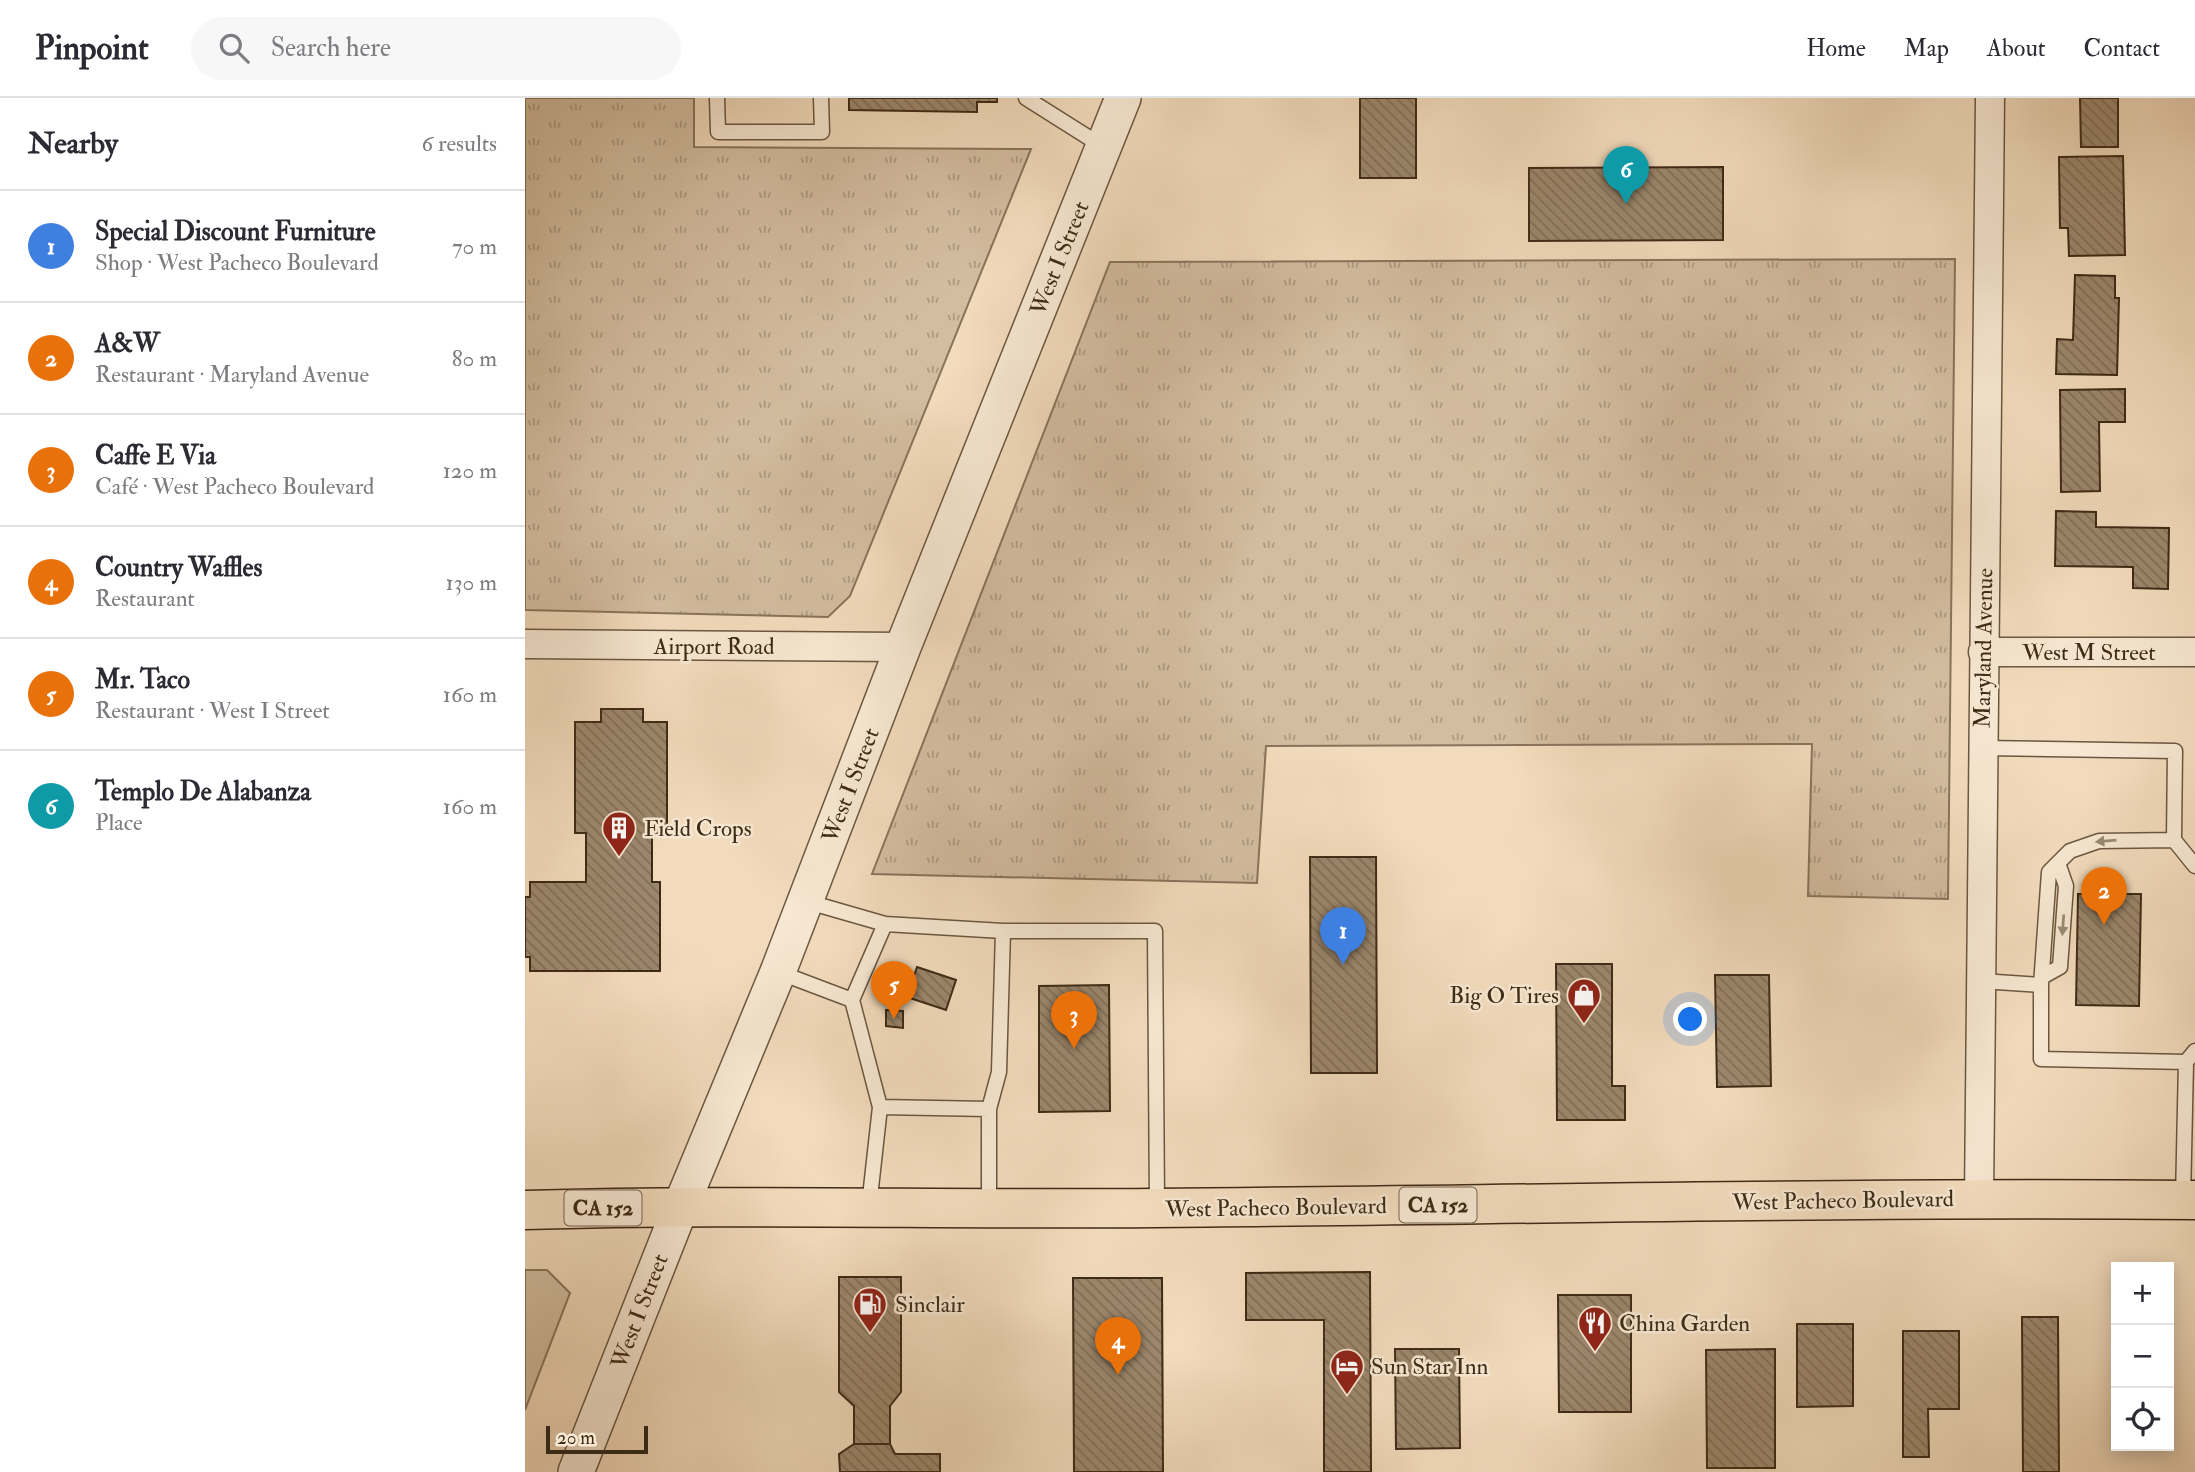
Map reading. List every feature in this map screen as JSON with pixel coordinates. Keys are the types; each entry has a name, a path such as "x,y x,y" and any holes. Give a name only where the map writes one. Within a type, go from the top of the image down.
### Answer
{"highway":[{"name":"West Pacheco Boulevard","path":"525,1210 681,1206 989,1209 1979,1199 2189,1200"}],"street":[{"name":"West I Street","path":"576,1472 681,1206 778,972 902,647 1123,98"},
{"name":"Maryland Avenue","path":"1979,1199 1990,98"},
{"name":"Airport Road","path":"525,644 902,647"},
{"name":"West M Street","path":"1983,652 2195,652"}],"lane":[{"path":"717,98 718,132 821,132 821,98"},
{"path":"1026,98 1104,147"},
{"path":"1982,748 2175,751 2174,840 2195,866"},
{"path":"2174,840 2099,841 2070,850 2049,872 2042,981 2041,1059 2190,1056 2189,1200"},
{"path":"805,901 885,924 1003,931 1154,931 1157,1208"},
{"path":"869,1209 880,1107 852,1000 885,924"},
{"path":"989,1209 989,1109 999,1072 1003,931"},
{"path":"778,972 852,1000"},
{"path":"1981,981 2042,981"},
{"path":"880,1107 989,1109"}],"green space":[{"path":"525,98 694,98 694,147 1031,149 850,596 828,617 525,610"},
{"path":"1955,259 1948,899 1808,896 1812,744 1266,746 1257,883 872,874 1110,262"},
{"path":"525,1270 547,1270 570,1293 525,1410"}],"building":[{"path":"849,98 997,98 997,102 977,102 977,112 849,110"},
{"path":"1360,98 1416,98 1416,178 1360,178"},
{"path":"1360,98 1416,98 1416,178 1360,178"},
{"path":"2080,98 2118,98 2118,147 2081,147"},
{"path":"2123,156 2125,255 2069,256 2068,228 2060,228 2059,157"},
{"path":"1723,167 1723,240 1529,241 1529,168"},
{"path":"2075,275 2115,276 2115,298 2119,298 2117,375 2056,374 2057,339 2073,340"},
{"path":"2125,389 2125,422 2099,422 2100,491 2061,492 2060,390"},
{"path":"2056,511 2096,512 2096,527 2169,528 2168,589 2133,588 2133,567 2055,566"},
{"name":"Field Crops","path":"601,709 643,709 643,722 667,722 667,833 652,833 652,882 660,882 660,971 530,971 530,957 525,957 525,897 530,897 530,882 586,882 586,833 575,833 575,722 601,722"},
{"path":"1310,857 1376,857 1377,1073 1311,1073"},
{"path":"2078,894 2141,894 2139,1006 2076,1005"},
{"name":"Big O Tires","path":"1556,964 1612,964 1612,1086 1625,1086 1625,1120 1557,1120"},
{"path":"917,967 956,980 946,1010 907,997"},
{"path":"1715,975 1769,975 1771,1086 1717,1087"},
{"path":"1109,985 1110,1111 1039,1112 1039,986"},
{"path":"886,1010 903,1011 903,1028 886,1026"},
{"name":"Sun Star Inn","path":"1370,1272 1371,1472 1324,1472 1324,1320 1246,1320 1246,1273"},
{"name":"Sinclair","path":"839,1277 901,1277 901,1392 890,1406 890,1444 854,1444 854,1406 839,1392"},
{"path":"1073,1278 1162,1278 1163,1472 1074,1472"},
{"name":"China Garden","path":"1558,1295 1631,1295 1631,1412 1559,1412"},
{"path":"2022,1317 2058,1317 2059,1472 2023,1472"},
{"path":"1797,1324 1853,1324 1853,1406 1797,1407"},
{"path":"1903,1331 1959,1331 1959,1409 1928,1409 1929,1457 1903,1457"},
{"path":"1395,1349 1459,1349 1460,1448 1396,1449"},
{"path":"1775,1349 1775,1468 1707,1468 1706,1350"},
{"path":"854,1444 890,1444 895,1454 940,1454 940,1472 840,1472 839,1454"}],"place":[{"name":"Templo De Alabanza","path":"1626,204"},
{"name":"Field Crops","path":"619,858"},
{"name":"A&W","path":"2104,925"},
{"name":"Special Discount Furniture","path":"1343,965"},
{"name":"Mr. Taco","path":"894,1019"},
{"name":"Big O Tires","path":"1584,1025"},
{"name":"Caffe E Via","path":"1074,1049"},
{"name":"Sinclair","path":"870,1334"},
{"name":"China Garden","path":"1595,1353"},
{"name":"Country Waffles","path":"1118,1375"},
{"name":"Sun Star Inn","path":"1347,1396"}]}
